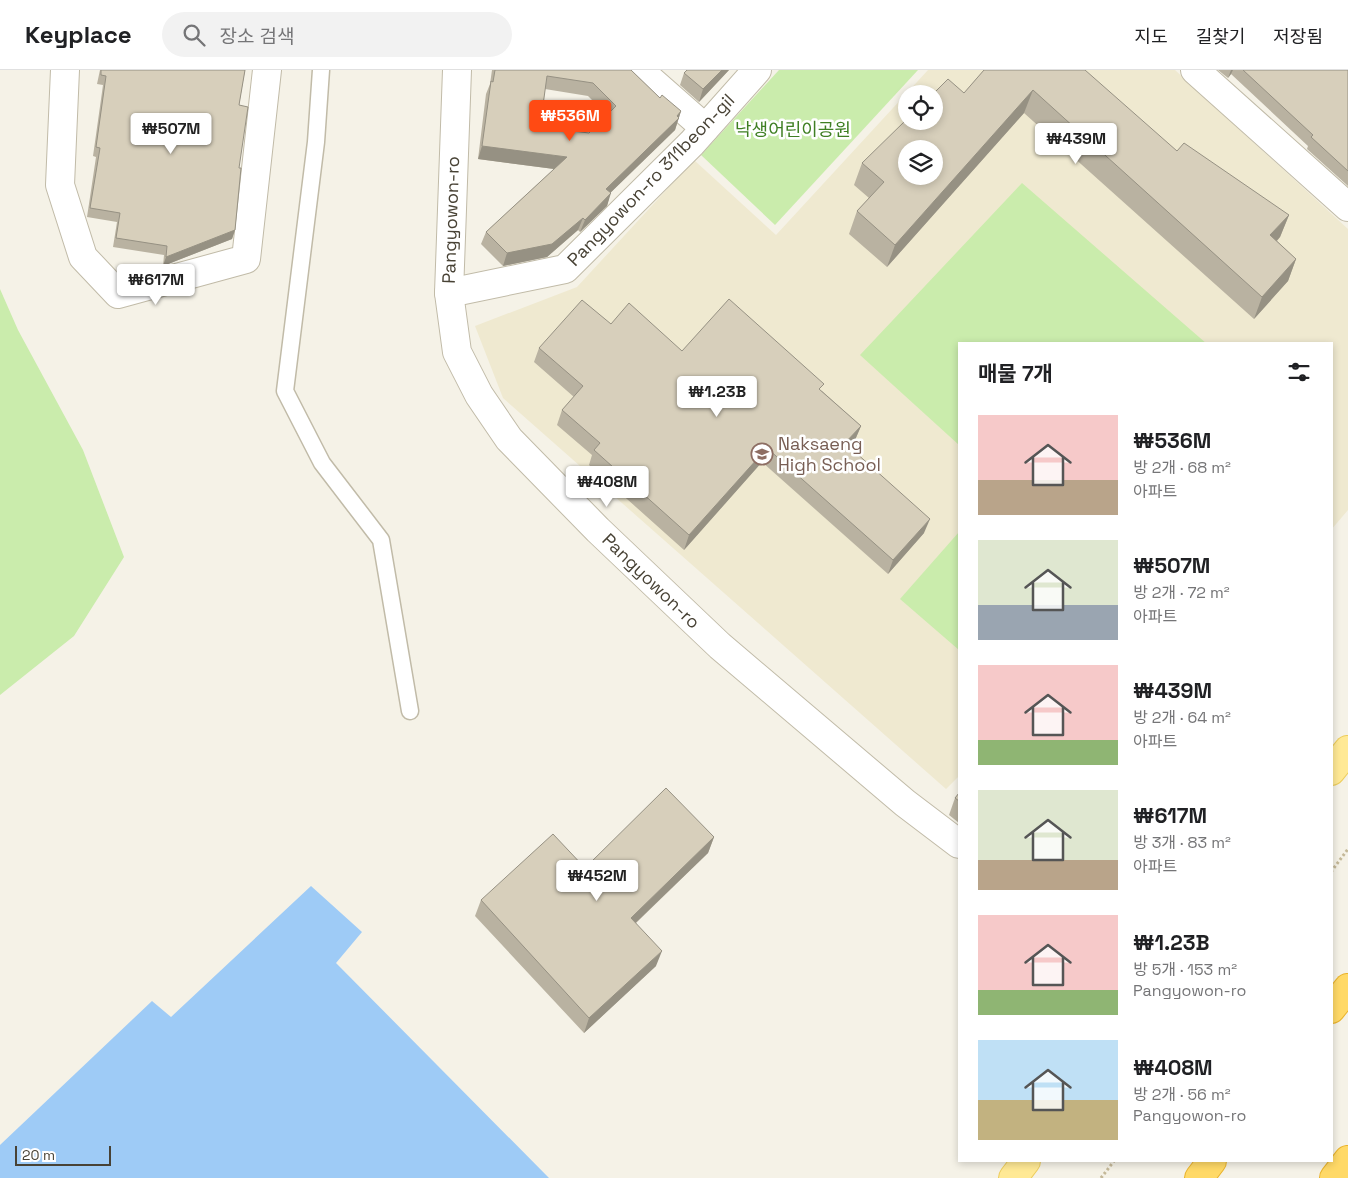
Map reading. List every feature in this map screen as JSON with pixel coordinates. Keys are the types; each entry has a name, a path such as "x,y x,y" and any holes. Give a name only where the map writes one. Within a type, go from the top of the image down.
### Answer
{"highway":[{"path":"1333,1007 1348,988"},
{"path":"1334,1178 1348,1160"},
{"path":"1199,1178 1211,1162"}],"main road":[{"path":"1333,769 1348,750"},
{"path":"1013,1178 1025,1162"}],"street":[{"path":"65,70 60,185 83,257 118,294 246,259 267,70"},
{"name":"Pangyowon-ro","path":"457,70 449,293 457,352 479,395 509,439 598,530 720,646 905,803 958,843"},
{"path":"639,70 705,128"},
{"name":"Pangyowon-ro 311beon-gil","path":"449,293 565,269 705,128 757,70"},
{"path":"1195,70 1348,207"}],"lane":[{"path":"321,70 316,142 285,391 322,463 381,540 410,711"},
{"path":"1333,755 1348,750"}],"path":[{"path":"1333,869 1348,849"},
{"path":"1101,1178 1113,1162"}],"shaded area":[{"name":"Naksaeng High School","path":"928,70 1175,70 1348,229 1348,510 1333,528 1333,342 958,342 958,777 946,789 503,398 475,326 577,287 694,160 776,235 898,103 898,130 943,130 943,85 914,85"}],"green space":[{"name":"낙생어린이공원","path":"779,70 918,70 904,85 898,85 898,92 775,225 701,155"},
{"path":"1022,183 1205,342 958,342 958,444 860,355"},
{"path":"0,289 18,330 83,450 124,557 74,636 0,695"},
{"path":"958,533 958,649 900,599"}],"water":[{"path":"311,886 362,932 336,963 549,1178 0,1178 0,1145 152,1001 171,1017"}],"building":[{"path":"101,70 245,70 239,105 248,107 239,168 241,168 235,230 166,257 167,246 116,238 120,213 90,208 100,148 96,147 106,76 101,75"},
{"path":"495,70 631,70 660,98 662,95 681,111 677,116 679,118 606,189 611,193 585,220 583,218 552,244 507,253 486,232 567,157 482,146 491,81 493,82","holes":["547,76 593,83 616,106 589,133 540,127"]},
{"path":"687,70 722,70 703,89 684,73"},
{"path":"984,70 1085,70 1177,151 1184,143 1289,215 1270,235 1296,259 1262,297 1033,90 895,245 857,211 884,182 862,163 898,128 898,130 943,130 942,85 948,79 964,93"},
{"path":"1243,70 1348,70 1348,171 1311,137 1313,135"},
{"path":"729,299 824,384 819,389 861,426 845,443 930,519 893,560 767,448 689,535 594,450 600,443 562,410 583,386 539,348 582,300 611,324 629,303 682,351"},
{"path":"666,788 714,837 631,918 662,951 589,1018 481,900 553,834 585,868"}],"place":[{"name":"Naksaeng High School","path":"762,454"}]}
